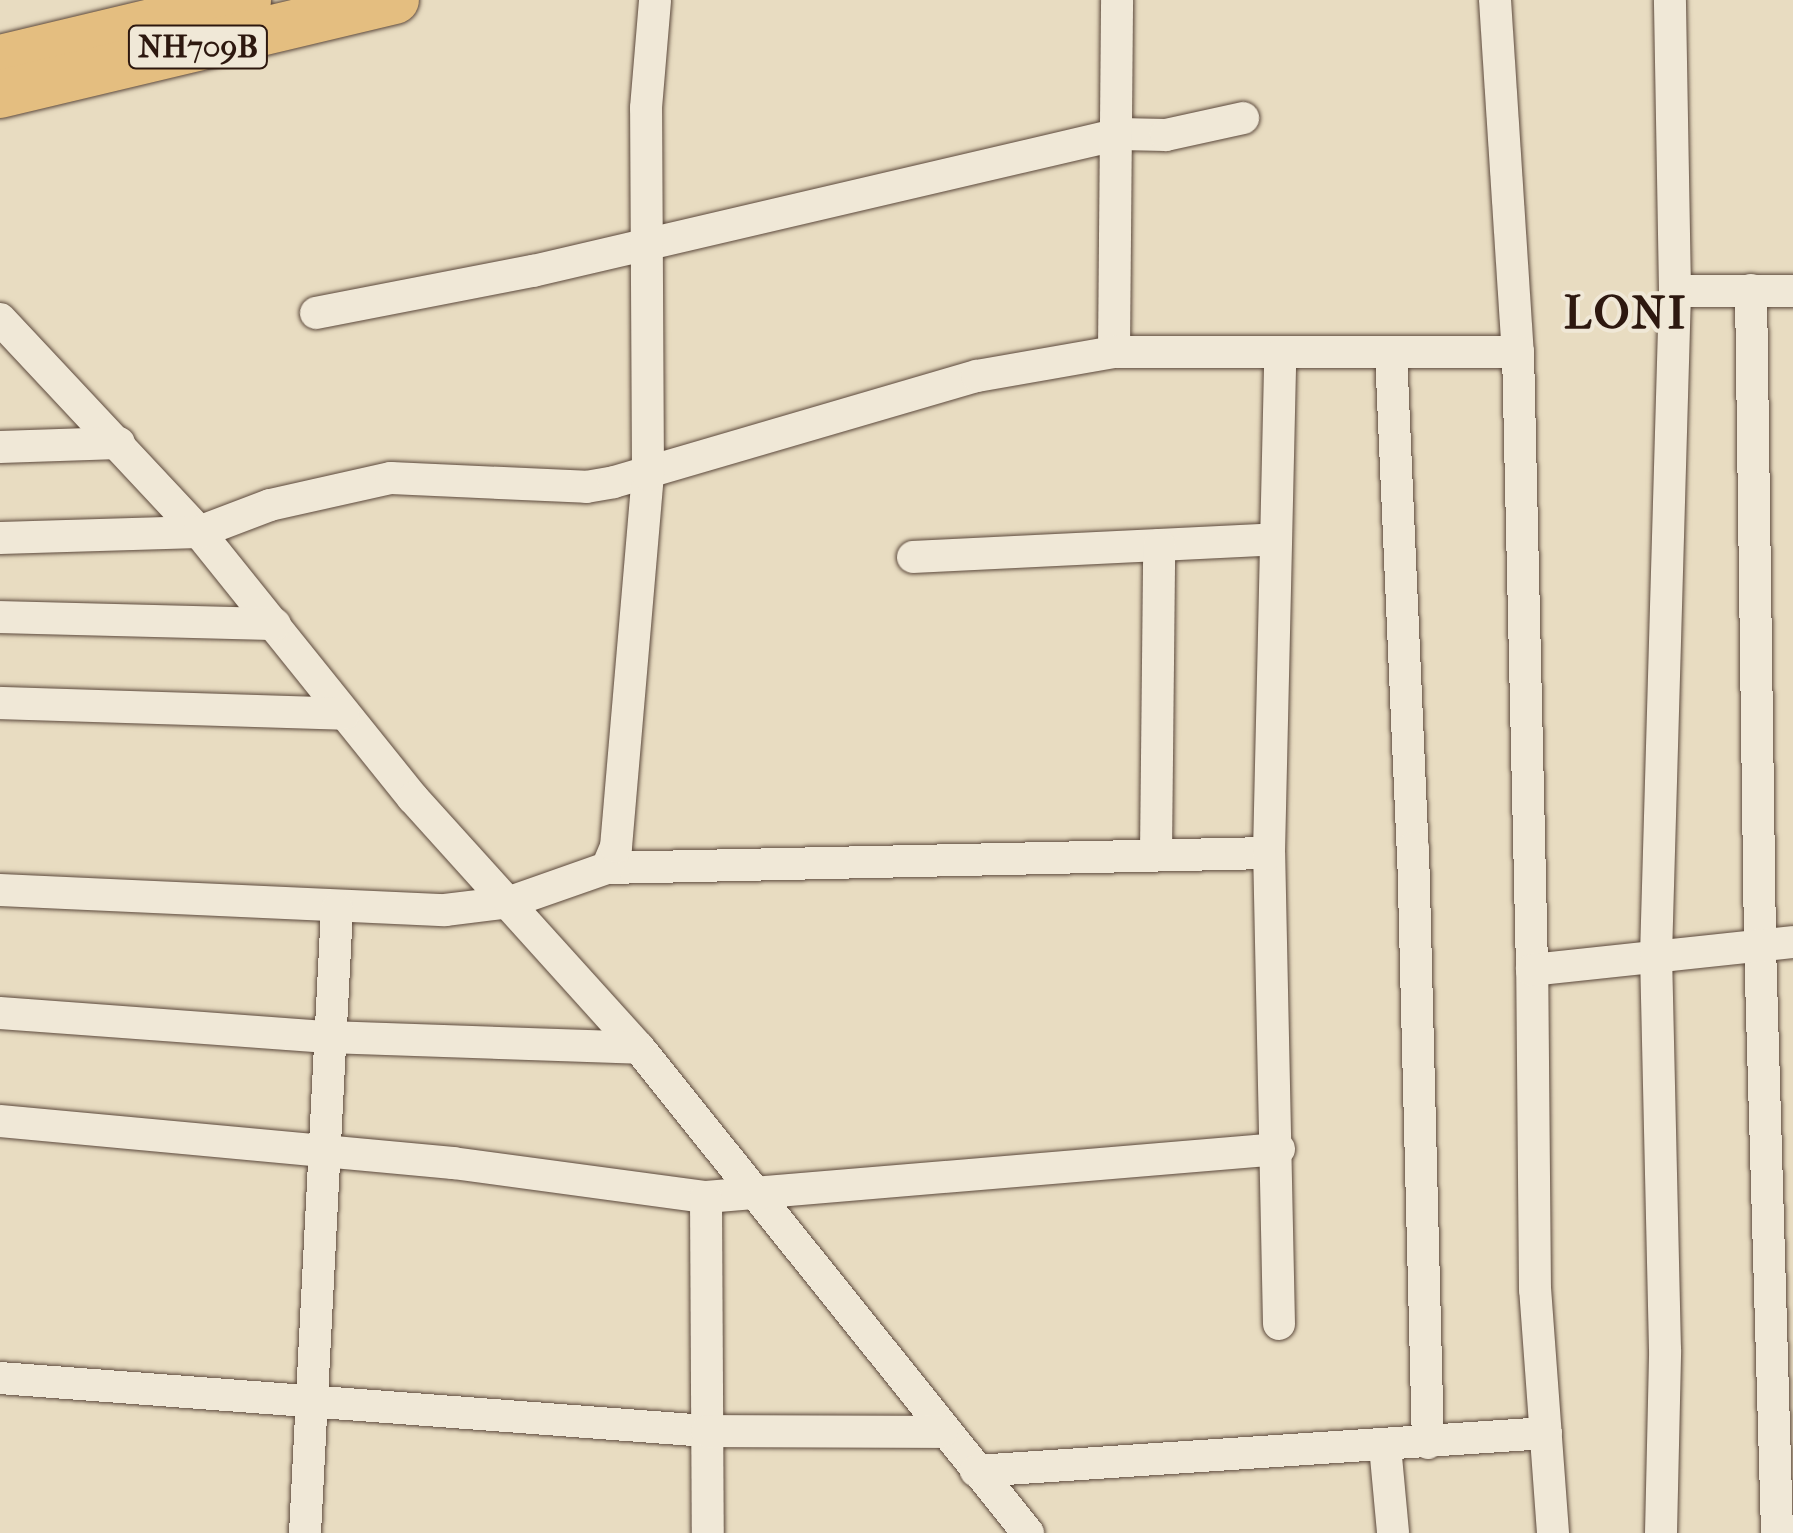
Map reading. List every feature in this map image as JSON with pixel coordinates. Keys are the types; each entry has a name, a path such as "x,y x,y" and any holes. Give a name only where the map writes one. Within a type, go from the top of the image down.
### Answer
{"highway":[{"name":"NH709B","path":"0,59 247,0"},
{"name":"NH709B","path":"0,94 395,0"}],"street":[{"path":"607,868 616,846 648,475 646,108 655,0"},
{"path":"1114,352 1120,134 1116,0"},
{"path":"1495,0 1518,352 1536,1290 1553,1533"},
{"path":"1661,1533 1665,1350 1656,956 1675,291 1670,0"},
{"path":"316,313 533,271 648,240 1120,134 1166,135 1242,118"},
{"path":"1752,290 1760,945 1777,1533"},
{"path":"1675,291 1793,290"},
{"path":"0,320 200,532 344,714 639,1048 759,1193 942,1432 1028,1533"},
{"path":"0,538 200,532 285,501 391,478 586,487 648,475 786,428 961,380 1114,352 1518,352"},
{"path":"1392,354 1413,848 1428,1443"},
{"path":"1278,1324 1279,1149 1269,853 1280,355"},
{"path":"0,447 119,443"},
{"path":"913,557 1276,539"},
{"path":"1156,853 1159,545"},
{"path":"0,617 275,624"},
{"path":"0,703 344,714"},
{"path":"0,890 337,908 510,902 607,868 1269,853"},
{"path":"305,1533 314,1406 320,1151 337,908"},
{"path":"1532,970 1793,942"},
{"path":"0,1014 328,1037 639,1048"},
{"path":"0,1122 320,1151 706,1197 1279,1149"},
{"path":"706,1197 708,1533"},
{"path":"0,1378 314,1406 708,1431 942,1432"},
{"path":"976,1471 1546,1433"},
{"path":"1385,1446 1393,1533"}],"district":[{"name":"LONI","path":"1626,314"}]}
